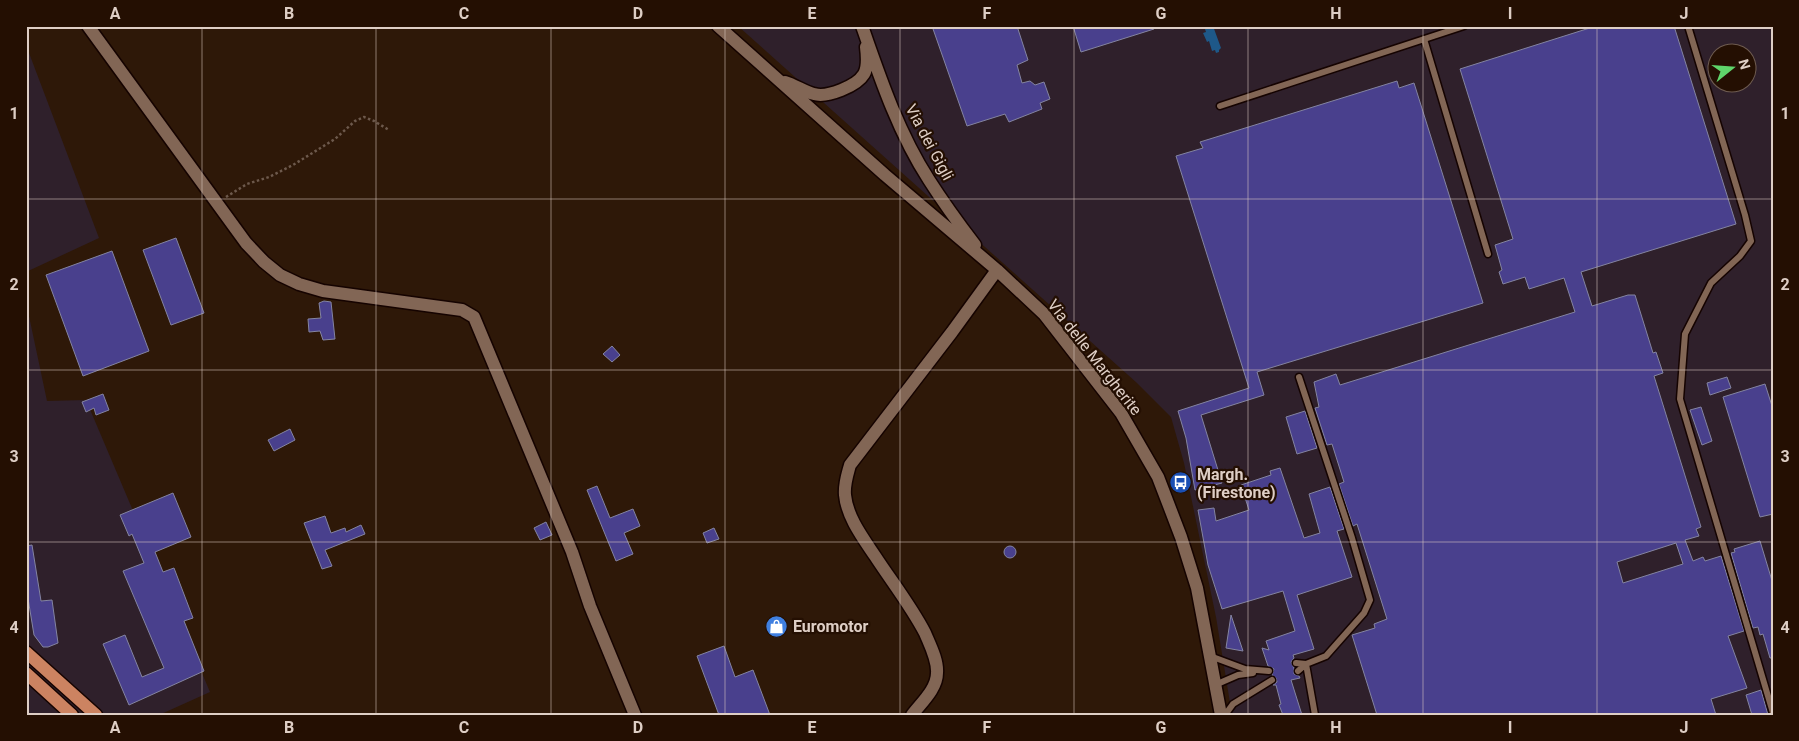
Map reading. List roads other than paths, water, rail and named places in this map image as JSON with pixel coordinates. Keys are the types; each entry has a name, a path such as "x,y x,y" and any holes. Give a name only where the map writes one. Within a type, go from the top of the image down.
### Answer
{"main road":[{"path":"26,652 96,715"},
{"path":"26,673 72,715"}],"street":[{"path":"88,26 246,243 280,275 299,284 323,291 462,310 474,317 572,552 590,606 635,715"},
{"name":"Via delle Margherite","path":"718,26 885,175 997,270 1044,314 1121,413 1158,477 1181,537 1197,588 1221,715"},
{"name":"Via dei Gigli","path":"777,79 815,95 842,90 854,83 864,74 867,57 863,28"},
{"name":"Via dei Gigli","path":"863,28 910,147 928,180 985,261"},
{"path":"912,715 934,685 938,673 935,659 917,618 851,516 845,496 845,482 850,466 997,270"}],"lane":[{"path":"1220,106 1464,26"},
{"path":"1688,26 1745,214 1751,241 1740,256 1711,282 1685,334 1680,399 1773,713"},
{"path":"1424,39 1488,254"},
{"path":"1298,671 1306,664 1326,656 1364,613 1370,600 1352,538 1299,377"},
{"path":"1210,656 1245,669 1269,671 1238,675 1215,685"},
{"path":"1296,663 1306,664"},
{"path":"1306,664 1315,715"},
{"path":"1225,715 1233,704 1272,680"}],"water":[{"path":"1213,26 1221,48 1216,53 1215,50 1212,51 1209,41 1207,42 1203,33 1206,32 1205,29"}],"place":[{"name":"Margh. (Firestone)","path":"1181,483"},
{"name":"Euromotor","path":"777,626"}]}
